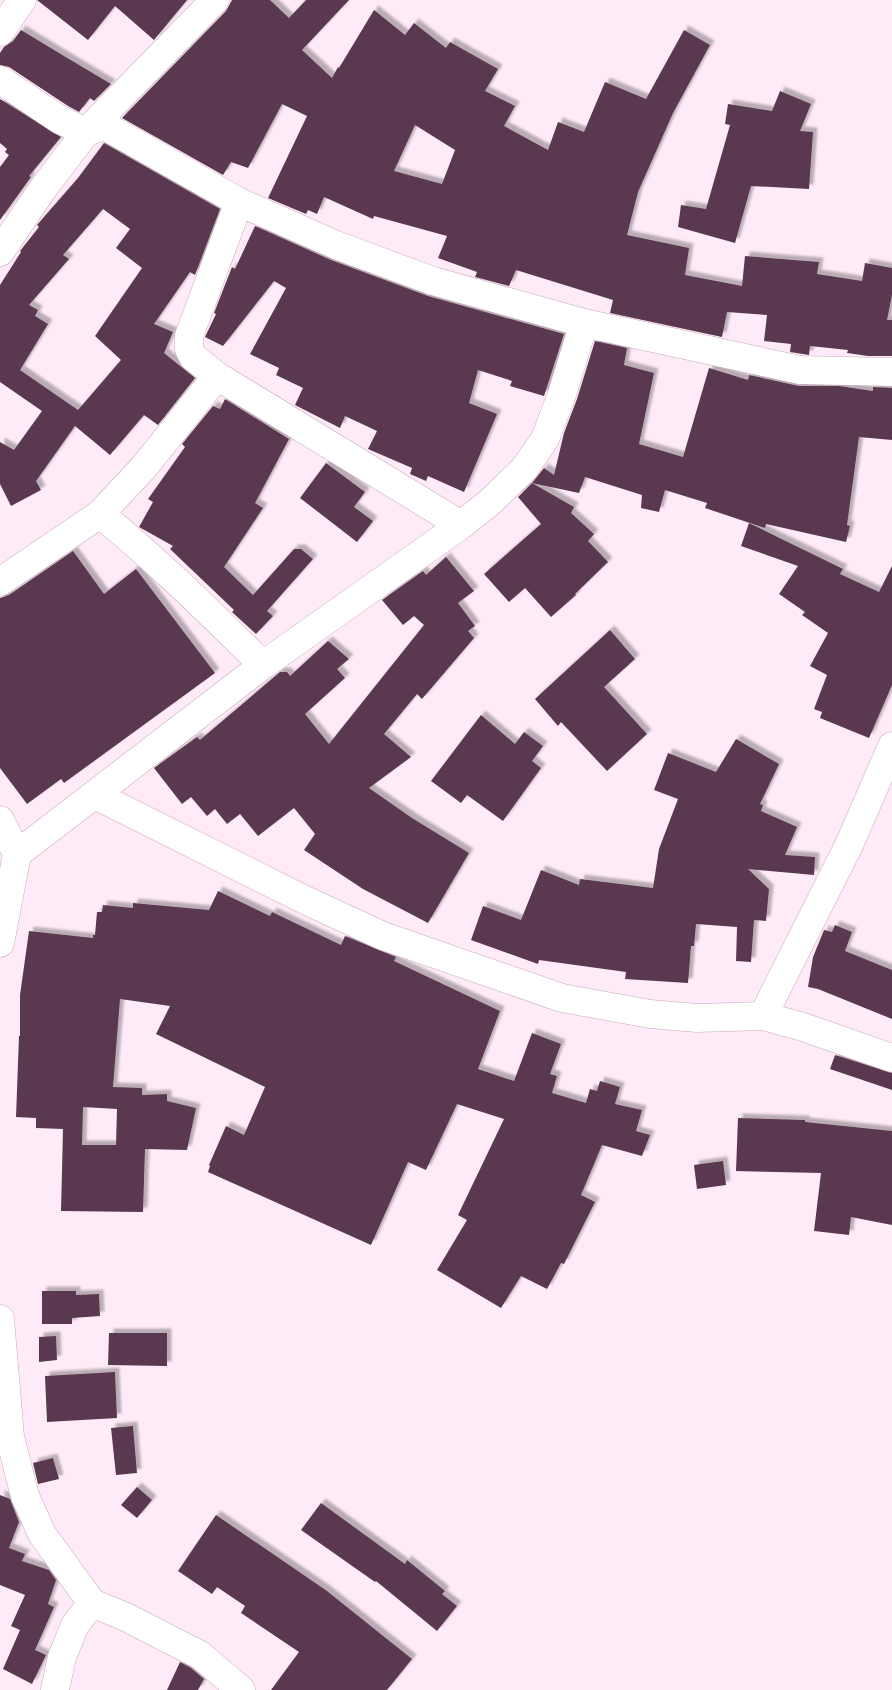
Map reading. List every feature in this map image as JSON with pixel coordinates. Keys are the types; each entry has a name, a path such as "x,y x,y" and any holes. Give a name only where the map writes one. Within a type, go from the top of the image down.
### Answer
{"street":[{"path":"0,32 22,0"},
{"path":"0,252 42,190 86,132 215,0"},
{"path":"0,80 60,120 86,132 105,126 238,202 336,245 433,281 584,322 800,370 892,372"},
{"path":"238,202 189,336 188,349 193,357 218,376 461,525"},
{"path":"17,854 263,665 461,525 489,503 524,469 545,439 562,394 584,322"},
{"path":"0,582 100,514 144,467 218,376"},
{"path":"100,514 128,537 263,665"},
{"path":"763,1016 849,845 892,746"},
{"path":"95,795 383,936 553,995 650,1014 697,1018 763,1016 892,1058"},
{"path":"0,820 17,854 0,943"},
{"path":"0,1320 10,1437 25,1496 42,1534 92,1603 126,1617 200,1655 241,1690"},
{"path":"55,1690 62,1657 75,1625 92,1603"}],"building":[{"path":"37,0 187,0 154,40 115,6 88,40"},
{"path":"232,0 270,0 289,18 306,0 349,0 302,50 332,78 374,10 405,35 414,23 446,48 450,42 498,69 485,91 515,106 504,126 548,150 558,122 584,132 605,82 646,99 684,30 710,45 673,113 638,192 627,235 689,248 685,275 742,286 745,256 819,262 817,274 862,281 865,263 892,268 892,295 887,320 892,320 892,356 868,356 847,353 848,350 810,346 809,355 790,352 791,344 764,341 767,315 727,312 722,337 610,313 613,300 516,270 509,286 475,277 477,272 438,258 447,236 374,216 373,219 324,197 317,214 308,210 306,214 268,198 307,116 282,104 248,168 231,162 223,175 122,118 226,11","holes":["415,125 455,150 442,184 394,171"]},
{"path":"21,30 111,84 94,101 90,98 79,112 68,106 9,67 0,65 0,53 4,47 13,41"},
{"path":"780,91 811,104 800,131 813,132 809,189 751,186 735,243 678,227 681,205 706,209 730,125 725,124 728,104 772,111"},
{"path":"0,99 61,137 29,176 31,177 0,220 0,167 9,155 5,152 7,149 0,143"},
{"path":"104,143 220,209 195,275 190,272 154,324 173,332 164,353 195,378 158,425 144,415 110,455 75,426 36,481 41,490 11,506 0,484 0,442 14,450 42,411 0,382 0,285 20,251 39,227 37,225 78,178","holes":["103,209 130,229 116,248 142,268 95,336 121,360 78,410 20,370 48,324 35,316 38,310 29,305 69,259 63,255"]},
{"path":"255,226 331,260 428,296 564,334 544,396 510,386 512,381 478,370 469,403 497,414 464,492 428,476 426,481 410,474 412,468 368,449 377,431 345,416 340,428 295,405 303,388 276,375 279,368 250,354 286,288 274,281 223,346 205,337 216,314 214,313 232,267 235,269"},
{"path":"595,341 627,348 624,365 654,373 639,444 683,457 709,368 748,380 749,375 799,386 839,386 873,391 873,387 892,388 892,440 859,437 847,525 850,526 846,542 766,524 765,528 705,508 707,503 665,490 659,512 641,508 642,495 585,477 579,493 532,483 544,468 554,475 564,433"},
{"path":"225,399 289,439 255,503 263,508 224,567 253,595 294,549 301,549 313,559 267,611 273,616 256,634 232,612 234,610 170,549 173,546 139,527 153,502 148,499 185,447 182,444 213,406 220,409"},
{"path":"326,463 365,492 354,507 373,521 357,542 300,498"},
{"path":"532,483 574,507 571,513 594,534 588,541 608,562 576,595 551,617 525,588 509,602 484,574 541,524 518,497"},
{"path":"749,523 843,569 840,574 879,592 892,566 892,685 869,738 820,718 822,712 814,709 827,675 810,666 828,633 802,615 805,612 779,594 798,566 741,546"},
{"path":"73,551 104,594 136,569 215,673 64,783 61,779 27,804 0,768 0,598 9,595"},
{"path":"446,557 474,591 458,603 475,626 468,631 474,638 422,699 417,694 384,734 411,757 369,788 412,818 469,853 428,923 363,889 304,850 315,834 294,808 258,836 240,814 227,824 215,809 207,816 191,797 182,804 154,768 197,737 200,740 280,672 287,672 290,676 328,641 349,659 337,669 345,678 305,714 329,744 424,625 414,616 403,625 382,600 423,571 426,575"},
{"path":"610,630 635,659 604,687 647,734 607,771 561,722 558,726 535,699"},
{"path":"481,715 515,744 524,732 543,746 532,761 541,768 503,821 467,795 461,803 431,781"},
{"path":"736,739 779,764 760,804 763,805 761,811 797,827 785,855 815,857 814,875 748,869 769,889 766,921 754,920 751,962 736,961 737,927 696,924 694,946 691,946 688,983 625,979 626,972 539,960 538,964 471,940 483,906 521,920 541,870 579,885 580,879 653,888 659,849 678,799 654,790 668,753 716,772"},
{"path":"218,891 270,916 272,912 341,945 345,936 396,957 394,961 500,1011 478,1069 514,1081 532,1033 561,1044 550,1074 557,1076 552,1093 586,1103 590,1089 597,1091 600,1081 620,1087 615,1104 642,1110 636,1131 650,1135 642,1156 602,1145 581,1195 595,1202 564,1264 561,1263 547,1289 521,1276 501,1308 437,1270 467,1220 458,1215 504,1119 457,1104 426,1170 408,1162 371,1245 208,1172 209,1165 226,1126 244,1135 265,1087 156,1034 170,1006 120,999 113,1087 142,1088 142,1095 167,1094 167,1101 196,1108 187,1150 145,1149 143,1212 61,1211 63,1129 36,1128 36,1118 16,1117 20,995 29,931 93,938 93,935 95,935 97,912 102,912 103,905 133,908 133,903 209,910","holes":["83,1107 117,1109 116,1145 82,1145"]},
{"path":"835,925 852,932 845,951 892,970 892,1019 818,989 808,987 813,957 824,930 832,932"},
{"path":"835,1055 892,1073 892,1090 830,1069"},
{"path":"738,1118 805,1120 805,1122 892,1131 892,1225 851,1217 849,1235 814,1231 821,1173 736,1171"},
{"path":"723,1161 726,1185 697,1189 694,1165"},
{"path":"42,1291 76,1291 76,1295 99,1294 100,1316 72,1318 72,1324 42,1324"},
{"path":"109,1333 167,1333 167,1366 108,1365"},
{"path":"56,1336 57,1360 39,1362 39,1337"},
{"path":"115,1372 117,1418 47,1422 45,1376"},
{"path":"133,1426 137,1473 116,1475 111,1428"},
{"path":"53,1458 59,1479 38,1484 33,1463"},
{"path":"137,1487 152,1500 137,1518 121,1505"},
{"path":"0,1495 10,1499 19,1522 9,1548 25,1554 22,1561 49,1570 56,1580 48,1604 54,1607 35,1650 46,1655 32,1684 3,1669 20,1630 11,1626 25,1595 0,1585"},
{"path":"321,1503 405,1564 407,1560 445,1591 442,1594 457,1606 437,1631 376,1581 301,1530"},
{"path":"216,1515 327,1591 412,1659 387,1690 271,1690 299,1652 241,1613 245,1606 217,1587 212,1594 178,1571"},
{"path":"180,1662 204,1679 198,1690 167,1690"}]}
